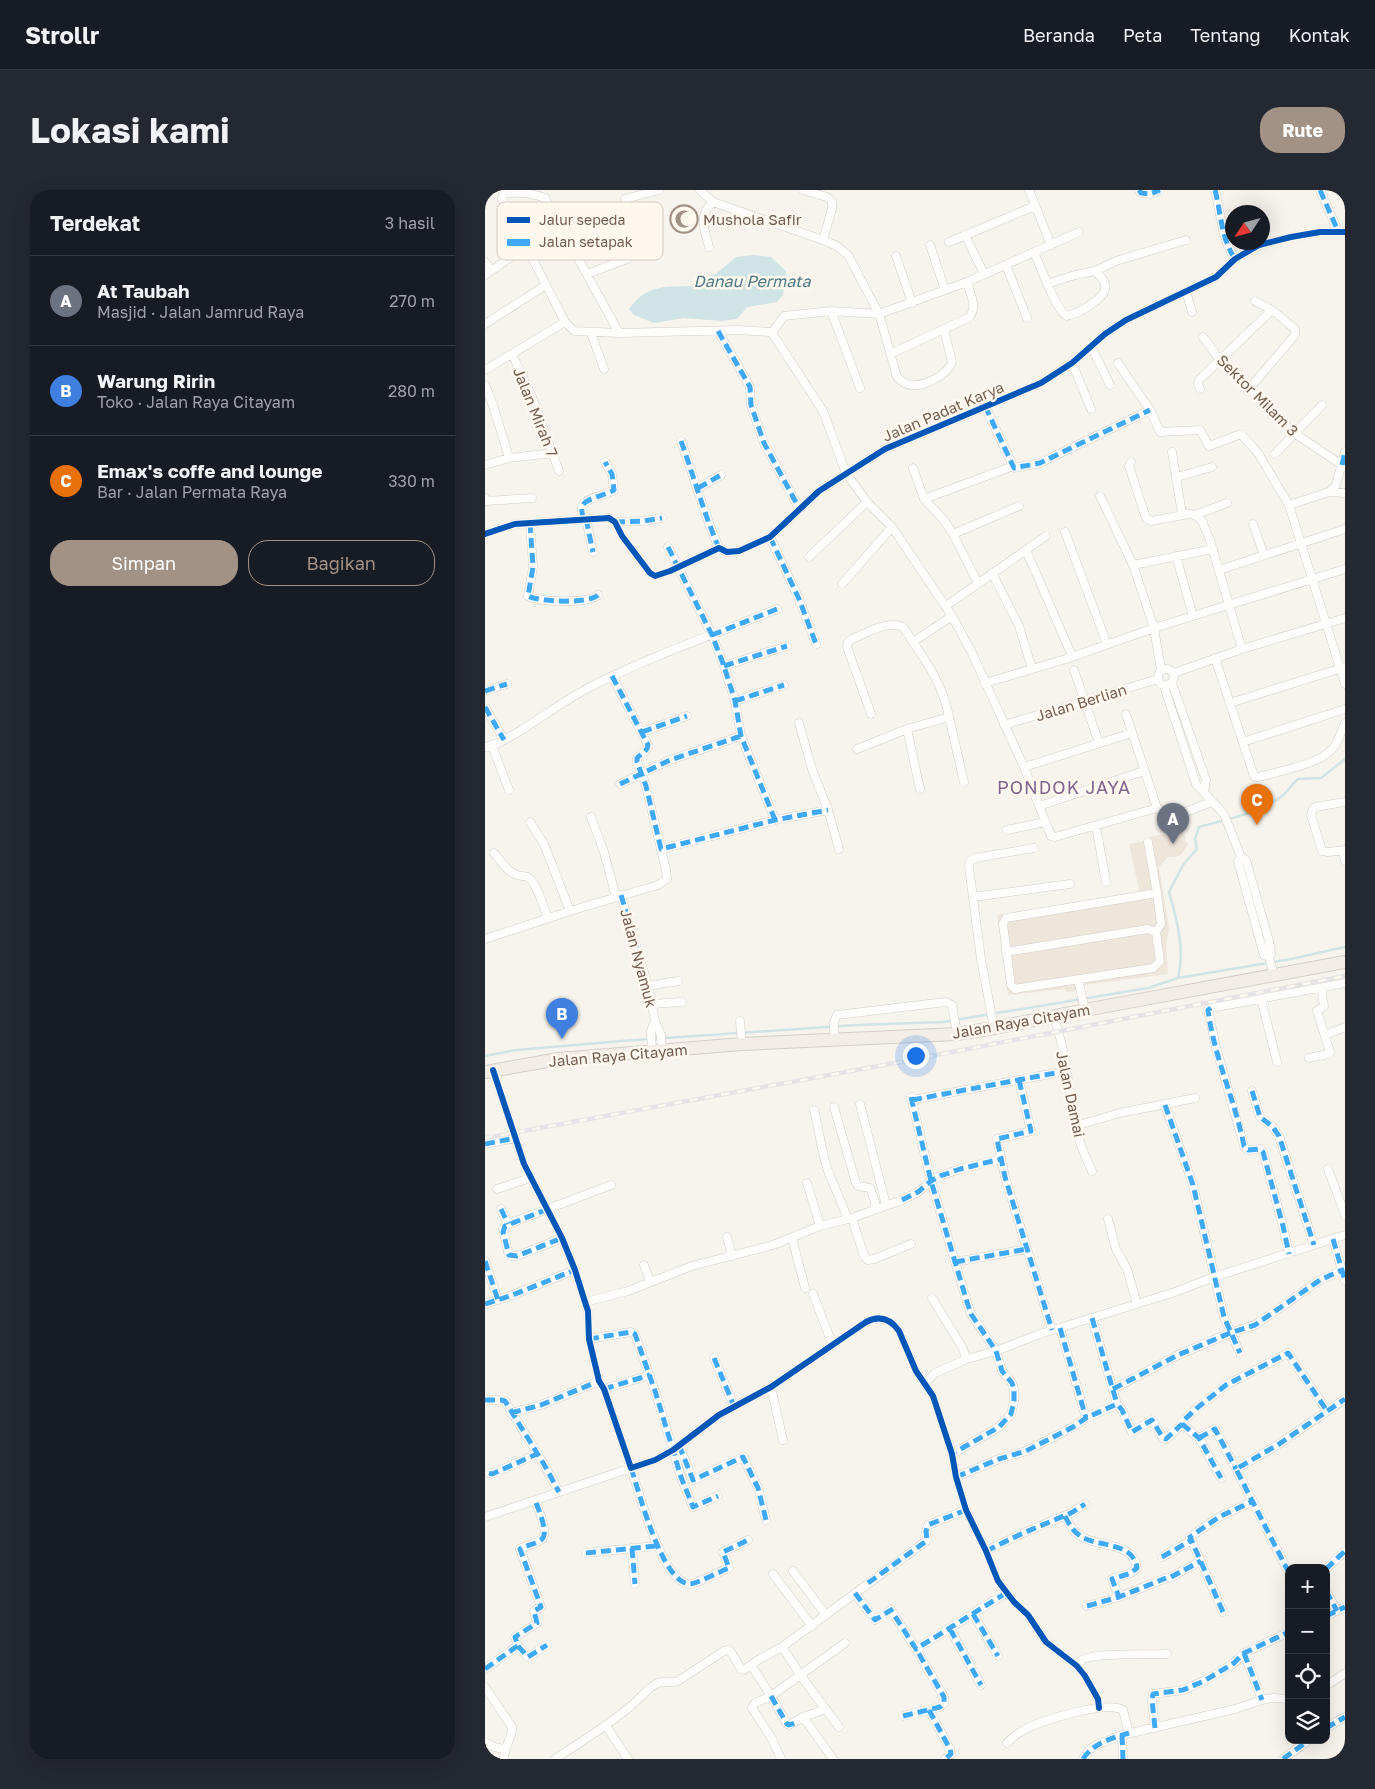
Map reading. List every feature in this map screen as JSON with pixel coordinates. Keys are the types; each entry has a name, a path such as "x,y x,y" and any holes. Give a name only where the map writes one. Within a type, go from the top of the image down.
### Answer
{"main road":[{"name":"Jalan Raya Citayam","path":"489,1071 559,1059 834,1031 956,1029 1053,1016 1084,1006 1345,962"}],"street":[{"path":"625,199 659,190"},
{"path":"700,190 713,202 823,240 837,246 848,255 879,314 897,377 902,382 908,385 917,385 936,378 946,371 952,362 944,329"},
{"path":"803,190 827,197 832,202 832,209 823,240"},
{"path":"1029,190 1051,245"},
{"path":"1139,190 1141,193 1151,194 1160,190"},
{"path":"1215,190 1224,233 1230,252 1235,259"},
{"path":"1320,190 1341,232"},
{"path":"503,192 516,191 546,194"},
{"path":"709,247 703,224 703,214 713,202"},
{"path":"949,242 1035,206"},
{"path":"772,333 784,316 831,311 879,314 967,282 1079,232"},
{"name":"Jalan Padat Karya","path":"615,522 623,536 655,576 678,568 719,548 727,552 739,551 770,537 819,491 885,449 1041,383 1072,363 1105,334 1126,320 1216,278 1235,259 1259,245 1291,237 1341,232"},
{"path":"965,235 984,274"},
{"path":"1047,284 1095,271 1117,261 1186,240"},
{"path":"930,245 945,290"},
{"path":"1034,252 1061,312 1067,316 1088,306 1103,295 1105,285 1095,271"},
{"path":"896,256 912,303"},
{"path":"485,262 488,273 507,260"},
{"path":"534,260 565,322 574,331 619,333 738,330 772,333"},
{"path":"580,260 619,333"},
{"path":"587,274 624,260"},
{"path":"1006,265 1027,318"},
{"path":"890,354 967,318 974,308 967,282"},
{"path":"485,324 546,285"},
{"path":"1186,291 1192,312"},
{"path":"1249,389 1295,335 1295,330 1272,310 1255,301"},
{"path":"1200,389 1199,380 1272,310"},
{"path":"831,311 859,388"},
{"path":"485,370 565,322"},
{"path":"718,331 749,387 751,405 764,443 799,508"},
{"path":"591,333 604,369"},
{"path":"772,333 823,411 846,473 867,502 892,527 952,616 1024,767 1051,836 1055,837 1157,808"},
{"name":"Sektor Milam 3","path":"1203,337 1220,360 1294,433 1343,466"},
{"path":"1091,346 1110,385"},
{"name":"Jalan Mirah 7","path":"512,354 532,397 559,471"},
{"path":"1072,363 1091,408"},
{"path":"1118,363 1149,410 1160,432 1200,430 1209,446 1241,434 1258,453 1289,505 1326,624 1343,668 1345,684"},
{"path":"485,385 509,458"},
{"path":"1275,454 1322,404"},
{"path":"985,406 1013,468 1040,463 1149,410"},
{"path":"681,441 698,488 704,512 719,548"},
{"path":"1172,452 1182,514"},
{"path":"1329,492 1336,484 1343,466 1345,452"},
{"path":"485,465 509,458 553,453"},
{"path":"593,552 582,506 586,501 614,490 612,474 605,462"},
{"path":"1131,462 1129,466 1146,518 1151,521 1182,514 1195,514 1227,503"},
{"path":"1177,477 1212,467"},
{"path":"913,468 924,499 944,520 978,583"},
{"path":"924,499 1008,468"},
{"path":"698,488 721,474"},
{"path":"1289,505 1329,492 1345,493"},
{"path":"1100,496 1133,565 1154,628 1161,670 1159,672 1159,683 1168,684"},
{"path":"486,502 532,498"},
{"path":"809,558 867,502"},
{"path":"953,534 1019,506"},
{"path":"1195,514 1205,526 1242,649"},
{"path":"485,534 515,524 604,518 615,522 644,521 661,518"},
{"path":"530,523 533,567 528,596 545,600 575,601 595,598 598,595"},
{"path":"1253,524 1264,555"},
{"path":"842,584 892,527"},
{"path":"1219,570 1345,529"},
{"path":"1065,532 1107,644"},
{"path":"946,606 1046,536"},
{"path":"770,537 799,599 816,644"},
{"path":"667,547 712,635 735,702 741,736 775,820"},
{"path":"1133,565 1213,549"},
{"path":"1026,550 1072,656"},
{"path":"1176,556 1193,616"},
{"path":"985,683 1229,604 1345,569"},
{"path":"992,573 1019,626 1032,669"},
{"path":"509,790 488,746 504,740 592,686 612,676 674,649 777,609"},
{"path":"913,642 952,616"},
{"path":"1173,673 1242,649 1345,618"},
{"path":"871,714 847,647 848,642 877,629 894,624 903,627 943,690 964,782"},
{"path":"724,666 787,646"},
{"path":"1215,658 1252,772 1257,777 1318,759 1328,753 1335,746 1345,723"},
{"path":"1230,703 1343,668"},
{"path":"1161,670 1168,669 1175,676 1168,684"},
{"path":"1074,670 1099,744"},
{"path":"485,938 658,885 667,879 668,876 637,758 647,749 647,745 612,676"},
{"name":"Jalan Berlian","path":"1004,725 1158,679"},
{"path":"485,691 507,684"},
{"path":"1168,684 1206,780 1204,792 1211,802 1224,814 1241,857 1246,860 1248,865 1269,941 1271,954 1269,958 1273,973"},
{"path":"735,702 784,685"},
{"path":"485,708 504,740"},
{"path":"1243,742 1345,709"},
{"path":"1126,714 1157,808 1168,816 1176,816 1211,802"},
{"path":"642,732 687,716"},
{"path":"857,749 907,729 949,717"},
{"path":"799,723 814,776 828,810 839,849"},
{"path":"907,729 919,789"},
{"path":"1024,767 1132,733"},
{"path":"620,784 670,760 741,736"},
{"path":"1039,806 1144,771"},
{"path":"1345,802 1315,807 1311,811 1322,851 1344,851 1345,861"},
{"path":"661,848 775,820 828,810"},
{"name":"Jalan Nyamuk","path":"591,817 648,986 655,1021 661,1035 657,1048"},
{"path":"530,822 544,844 569,911"},
{"path":"1007,830 1045,822"},
{"path":"1096,826 1106,882"},
{"path":"1148,842 1157,893 1161,924 1156,932 1160,961 1156,966 1079,983 1015,989 1010,980 1003,924 1004,920 1009,916 1157,893"},
{"path":"993,1024 981,959 969,867 970,861 975,858 1034,848"},
{"path":"494,853 511,872 530,878 548,918"},
{"path":"973,897 1070,884"},
{"path":"1007,952 1148,929 1156,932"},
{"path":"648,986 678,981"},
{"path":"1079,983 1084,1006"},
{"path":"1289,1254 1263,1152 1260,1149 1248,1150 1244,1146 1216,1048 1208,1010 1345,983"},
{"path":"1309,1058 1330,1053 1317,1011 1324,1006 1321,988"},
{"path":"1261,999 1277,1062"},
{"path":"651,1004 681,1002"},
{"path":"834,1031 835,1017 840,1014 946,1002 952,1004 956,1029"},
{"name":"Jalan Damai","path":"1053,1016 1066,1071 1075,1126 1092,1171"},
{"name":"Jalan Nyamuk","path":"655,1021 651,1034 657,1048"},
{"path":"741,1024 742,1041"},
{"path":"1325,1034 1343,1028"},
{"path":"489,1071 530,1178 548,1209 575,1270 588,1312 589,1339 599,1381 604,1389 656,1546 673,1575 685,1584 692,1585 729,1568 723,1552 748,1540"},
{"path":"952,1454 999,1427 1011,1414 1014,1389 971,1314 931,1181 912,1098 1066,1071"},
{"path":"1019,1080 1031,1131 997,1139 1027,1249 1086,1418"},
{"path":"1252,1091 1260,1117 1279,1136 1315,1245"},
{"path":"1075,1126 1120,1113 1195,1098"},
{"path":"860,1104 886,1205"},
{"path":"1165,1105 1193,1185 1225,1318 1239,1353"},
{"path":"835,1107 856,1183 858,1186 870,1188 875,1202 874,1209"},
{"path":"815,1110 825,1161 864,1256 868,1260 874,1259 911,1244"},
{"path":"485,1144 516,1138"},
{"path":"585,1302 628,1291 693,1266 773,1245 820,1226 902,1200 917,1192 931,1181 960,1169 1001,1159"},
{"path":"1328,1169 1345,1215"},
{"path":"497,1189 530,1178"},
{"path":"807,1183 820,1226"},
{"path":"562,1238 517,1256 511,1256 508,1252 503,1228 508,1224 611,1185"},
{"path":"501,1210 508,1224"},
{"path":"1108,1219 1116,1250 1127,1269 1137,1304"},
{"path":"925,1383 935,1373 967,1359 1345,1235"},
{"path":"727,1237 732,1256"},
{"path":"792,1238 805,1288"},
{"path":"1333,1239 1345,1281"},
{"path":"955,1262 1027,1249"},
{"path":"485,1262 498,1300"},
{"path":"644,1264 650,1282"},
{"path":"485,1304 575,1270"},
{"path":"1113,1389 1178,1355 1255,1325 1319,1280 1342,1270"},
{"path":"813,1294 833,1346"},
{"path":"932,1298 962,1347 967,1359"},
{"path":"485,1517 655,1460 706,1424 771,1386 866,1322 879,1317 884,1318 899,1331 917,1371 936,1404 952,1454 956,1477 966,1510 986,1551 994,1574 1006,1592 1028,1615 1046,1642 1077,1666 1092,1685 1098,1698 1099,1708"},
{"path":"1092,1318 1117,1404 1122,1410 1132,1432 1152,1420 1163,1438 1166,1439 1197,1408 1226,1385 1288,1353 1327,1411"},
{"path":"589,1339 631,1332 638,1340 676,1447 693,1480 743,1457 758,1488 766,1520"},
{"path":"714,1358 734,1406"},
{"path":"604,1389 649,1375"},
{"path":"511,1412 541,1404 599,1381"},
{"path":"771,1386 783,1440"},
{"path":"1237,1468 1279,1444 1345,1399"},
{"path":"485,1400 503,1400 545,1466 559,1492"},
{"path":"956,1477 999,1459 1026,1451 1073,1427 1086,1418 1117,1404"},
{"path":"1182,1424 1199,1438 1221,1478"},
{"path":"1199,1438 1215,1429 1237,1468 1285,1565"},
{"path":"676,1447 681,1477 694,1509 718,1496"},
{"path":"489,1473 492,1474 537,1454"},
{"path":"535,1500 545,1528 544,1536 541,1540 520,1549 541,1607 534,1611 537,1623 515,1637 518,1646 528,1657 547,1645"},
{"path":"1163,1557 1190,1541 1190,1538 1198,1531 1219,1517 1253,1501"},
{"path":"986,1551 1065,1516 1085,1504"},
{"path":"555,1759 606,1726 634,1705 656,1684 663,1681 672,1683 678,1681 724,1651 729,1650 731,1652 742,1670 782,1647 925,1542 927,1540 926,1531 928,1526 966,1510"},
{"path":"1065,1516 1070,1527 1079,1536 1119,1548 1132,1555 1137,1568 1131,1573 1113,1579 1119,1597"},
{"path":"1190,1541 1201,1561 1223,1612"},
{"path":"586,1553 656,1546"},
{"path":"632,1548 635,1584"},
{"path":"1330,1565 1345,1551"},
{"path":"1087,1606 1119,1597 1169,1578 1201,1561"},
{"path":"793,1571 826,1615"},
{"path":"773,1574 812,1626"},
{"path":"916,1650 1006,1592"},
{"path":"855,1593 877,1623 891,1610 944,1697 940,1707 903,1716"},
{"path":"1330,1598 1337,1611"},
{"path":"1330,1614 1345,1608"},
{"path":"973,1614 998,1656"},
{"path":"950,1628 981,1685"},
{"path":"1155,1728 1153,1694 1183,1690 1204,1681 1233,1663 1244,1653 1285,1634"},
{"path":"781,1759 772,1739 752,1708 755,1703 771,1696 801,1676 845,1643"},
{"path":"485,1669 518,1646"},
{"path":"782,1647 839,1727"},
{"path":"1244,1653 1262,1700"},
{"path":"1077,1666 1085,1658 1105,1655 1167,1654"},
{"path":"751,1665 787,1724 792,1724 803,1717 826,1709"},
{"path":"1330,1683 1345,1674"},
{"path":"485,1687 512,1727 504,1759"},
{"path":"1083,1759 1089,1750 1099,1744 1126,1734 1235,1709 1262,1700 1285,1699"},
{"path":"1007,1743 1021,1731 1079,1711 1118,1708 1123,1710 1126,1734 1123,1759"},
{"path":"929,1710 950,1749 951,1754 945,1759"},
{"path":"1330,1725 1345,1716"},
{"path":"803,1717 833,1759"},
{"path":"606,1726 628,1759"},
{"path":"485,1742 505,1749"},
{"path":"1283,1759 1304,1744"}],"shaded area":[{"path":"1176,832 1183,833 1186,837 1185,842 1188,844 1181,855 1168,857 1159,867 1169,928 1166,945 1168,974 1077,986 1077,991 1066,992 1065,989 1008,995 997,915 1140,894 1129,844 1144,841 1143,839 1153,836"}],"water":[{"name":"Danau Permata","path":"754,255 771,257 786,271 783,295 777,302 747,307 737,319 721,321 684,318 654,323 634,315 629,309 643,295 651,291 667,287 696,286 703,277 716,274 736,257"}],"waterway":[{"path":"1178,978 1181,956 1180,945 1169,892 1183,865 1197,849 1195,839 1199,827 1263,807 1282,796 1298,779 1321,778 1345,759"},
{"path":"485,1056 516,1050 622,1041 856,1025 943,1022 1148,988 1178,978 1291,959 1345,947"}],"railway":[{"path":"485,1138 906,1061 1345,976"}],"marked path":[{"path":"1139,190 1141,193 1150,194 1160,190"},
{"path":"1215,190 1224,234 1235,259"},
{"path":"1320,190 1338,231"},
{"path":"718,331 750,387 751,405 764,443 799,508"},
{"path":"985,406 1014,468 1040,463 1150,410"},
{"path":"681,441 719,548"},
{"path":"1342,465 1345,452"},
{"path":"583,519 582,508 587,501 614,490 612,474 605,462"},
{"path":"698,488 721,475"},
{"path":"615,522 662,518"},
{"path":"586,519 593,552"},
{"path":"530,523 533,567 528,596 542,600 575,601 593,598 598,595"},
{"path":"770,537 799,599 816,644"},
{"path":"668,547 712,635 735,701 741,736 775,820"},
{"path":"712,635 777,609"},
{"path":"724,666 787,646"},
{"path":"612,676 648,745 647,749 637,758 637,762 646,786 661,849 775,820 828,810"},
{"path":"485,691 507,684"},
{"path":"735,701 784,685"},
{"path":"485,707 504,740"},
{"path":"642,732 687,716"},
{"path":"620,784 670,760 741,736"},
{"path":"621,895 648,986"},
{"path":"1211,1008 1208,1010 1215,1045 1244,1146 1248,1150 1260,1149 1263,1152 1289,1254"},
{"path":"912,1100 1066,1071"},
{"path":"1019,1080 1031,1131 997,1139 1005,1177 1052,1330"},
{"path":"1252,1091 1260,1117 1272,1126 1279,1136 1314,1245"},
{"path":"911,1097 931,1181 971,1314 996,1351 1002,1371 1012,1383 1014,1389 1011,1414 999,1427 952,1454"},
{"path":"1165,1105 1193,1185 1224,1317 1240,1353"},
{"path":"485,1144 516,1138"},
{"path":"902,1200 918,1192 940,1176 1001,1159"},
{"path":"501,1209 508,1224"},
{"path":"548,1209 505,1226 503,1232 509,1255 517,1256 562,1238"},
{"path":"1333,1239 1345,1281"},
{"path":"955,1262 1027,1249"},
{"path":"485,1261 498,1300"},
{"path":"485,1304 575,1270"},
{"path":"1113,1389 1178,1355 1230,1333 1255,1325 1320,1280 1342,1270"},
{"path":"1092,1318 1117,1404"},
{"path":"1060,1328 1086,1418"},
{"path":"589,1339 631,1332 635,1334 656,1394 681,1477 693,1507 718,1496"},
{"path":"956,1477 999,1459 1026,1451 1073,1427 1086,1418 1117,1404 1122,1410 1132,1432 1152,1420 1163,1438 1166,1439 1197,1408 1226,1385 1288,1353 1327,1411"},
{"path":"714,1358 734,1406"},
{"path":"604,1389 650,1375"},
{"path":"511,1413 541,1405 599,1381"},
{"path":"1285,1565 1236,1469 1279,1444 1345,1399"},
{"path":"485,1400 505,1401 559,1492"},
{"path":"1182,1424 1199,1438 1221,1478"},
{"path":"1199,1438 1215,1429 1236,1469"},
{"path":"679,1445 693,1480 743,1457 758,1488 766,1520"},
{"path":"489,1473 492,1474 537,1454"},
{"path":"631,1468 653,1535 670,1569 680,1580 690,1584 729,1568 723,1552 748,1540"},
{"path":"485,1669 518,1646 515,1637 537,1623 534,1611 541,1607 520,1549 540,1541 544,1536 542,1520 535,1500"},
{"path":"1223,1612 1190,1537 1219,1517 1253,1501"},
{"path":"986,1551 1071,1513 1085,1504"},
{"path":"868,1583 925,1542 927,1540 926,1531 928,1525 966,1510"},
{"path":"1065,1516 1069,1524 1079,1535 1094,1542 1121,1549 1129,1553 1134,1559 1137,1568 1131,1573 1112,1579 1119,1597"},
{"path":"1162,1557 1190,1541"},
{"path":"586,1553 656,1546"},
{"path":"632,1548 635,1584"},
{"path":"1330,1565 1345,1551"},
{"path":"1171,1577 1201,1561"},
{"path":"1087,1606 1119,1597 1166,1578"},
{"path":"855,1593 875,1620 891,1610 916,1649 1006,1593"},
{"path":"1330,1598 1337,1611"},
{"path":"1330,1614 1345,1607"},
{"path":"973,1614 998,1656"},
{"path":"950,1629 981,1685"},
{"path":"1155,1728 1153,1694 1183,1690 1204,1681 1234,1663 1244,1653 1285,1634"},
{"path":"518,1646 528,1657 547,1645"},
{"path":"903,1716 940,1707 944,1703 944,1697 916,1649"},
{"path":"1244,1653 1262,1700"},
{"path":"771,1696 787,1724 795,1723"},
{"path":"929,1710 950,1749 951,1754 945,1759"},
{"path":"1330,1726 1345,1717"},
{"path":"1083,1759 1097,1745 1129,1733"},
{"path":"1122,1735 1123,1759"},
{"path":"1283,1759 1304,1744"}],"cycle path":[{"path":"485,534 515,524 609,518 615,522 622,536 650,573 655,576 719,548 727,552 739,551 770,537 819,491 885,449 1041,383 1072,363 1105,334 1126,320 1216,277 1235,259 1259,245 1320,232 1345,232"},
{"path":"493,1070 524,1164 562,1238 575,1270 588,1311 589,1339 599,1381 604,1389 631,1468 655,1460 673,1450 719,1415 771,1387 866,1322 880,1318 892,1323 899,1331 916,1371 933,1396 952,1454 956,1477 966,1510 998,1581 1014,1602 1028,1615 1046,1642 1077,1666 1085,1676 1098,1699 1099,1708"}],"place":[{"name":"Mushola Safir","path":"684,219"},
{"name":"Emax's coffe and lounge","path":"1257,825"},
{"name":"At Taubah","path":"1173,844"},
{"name":"Warung Ririn","path":"562,1039"}],"district":[{"name":"PONDOK JAYA","path":"1064,787"}]}
